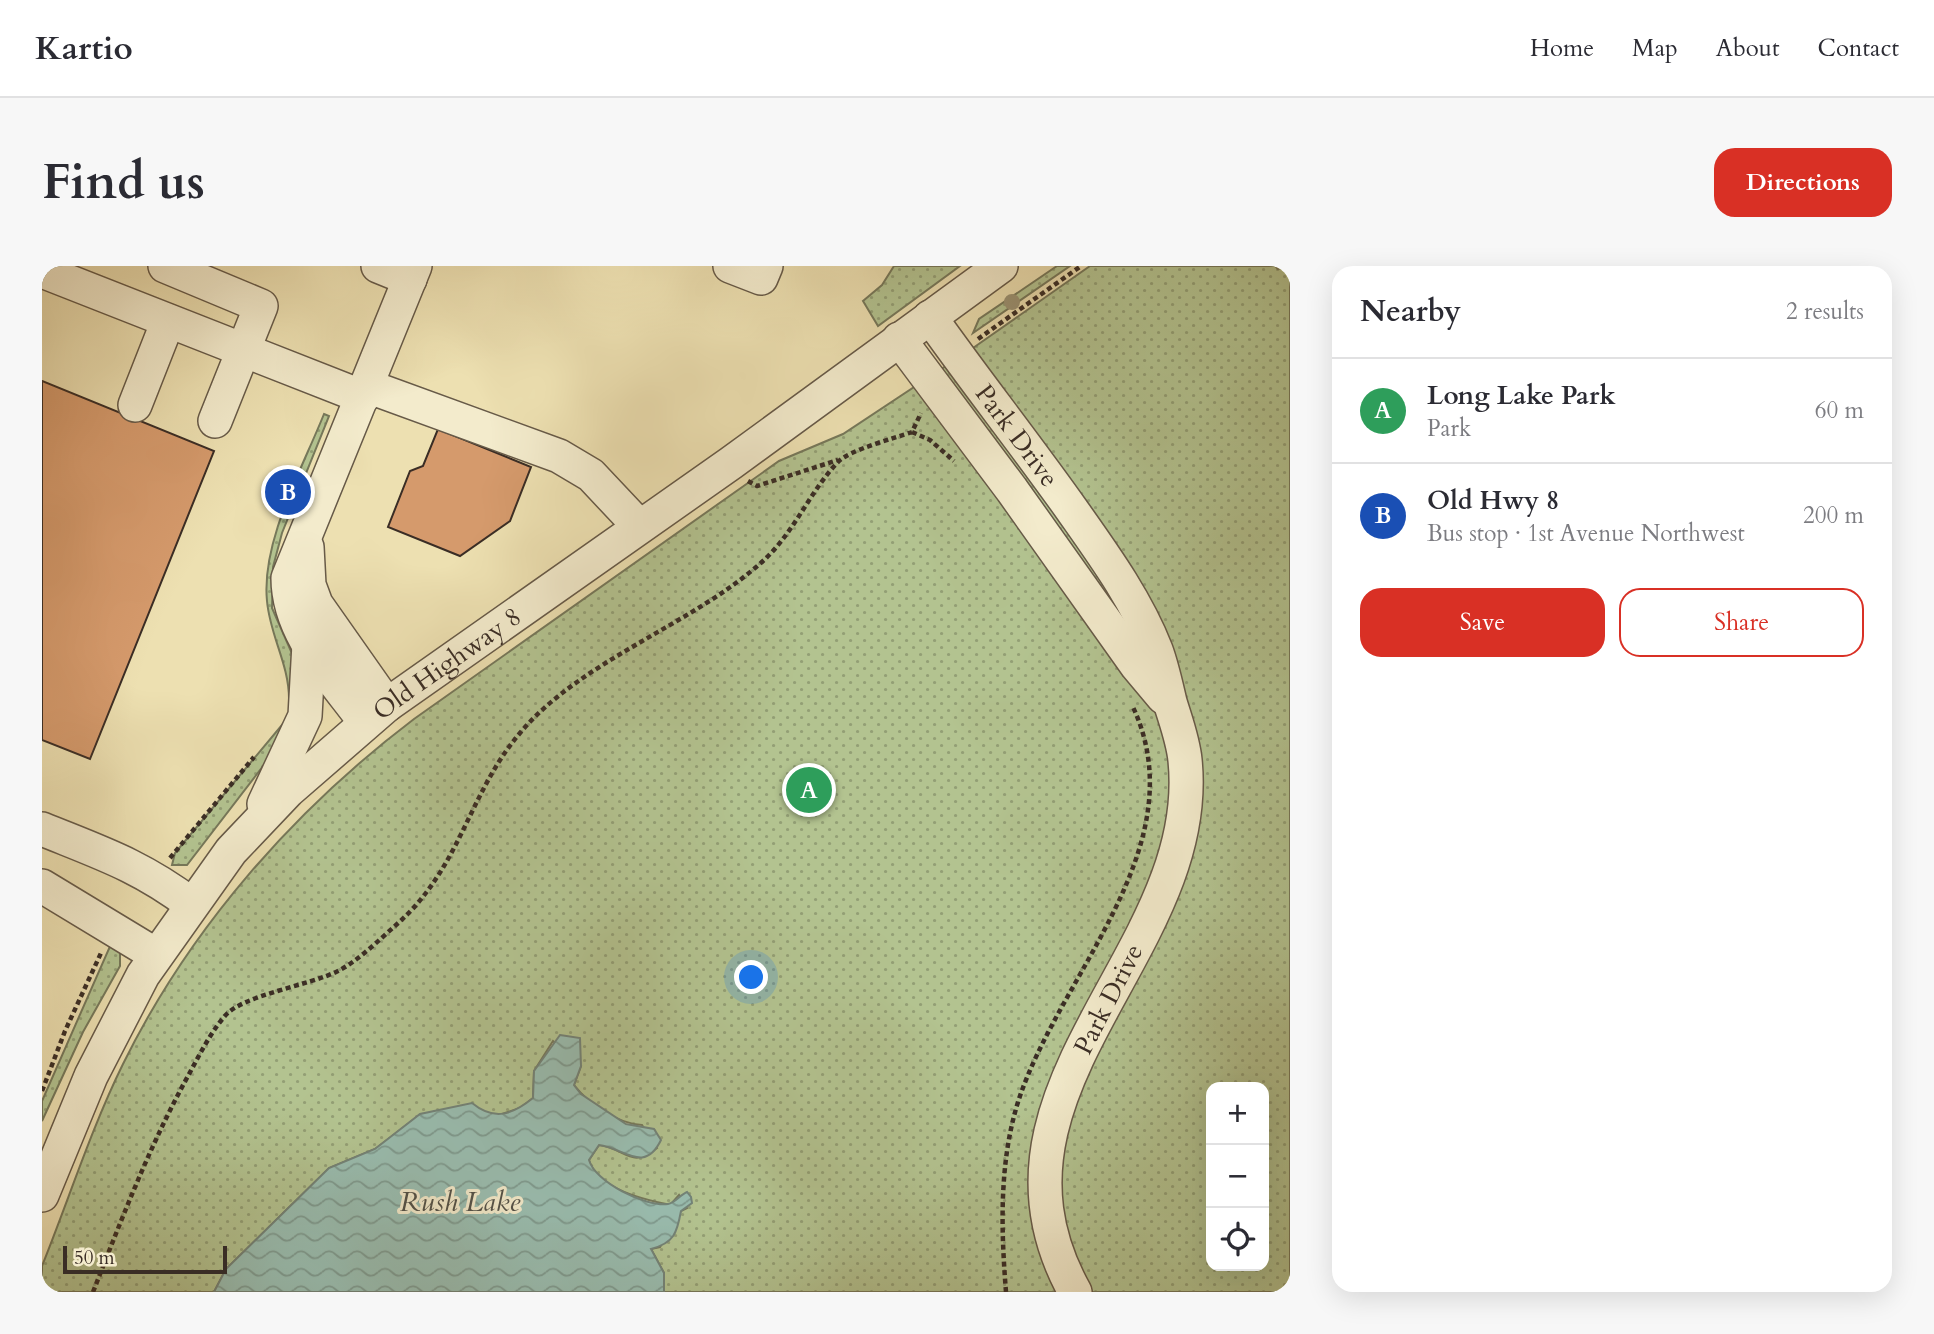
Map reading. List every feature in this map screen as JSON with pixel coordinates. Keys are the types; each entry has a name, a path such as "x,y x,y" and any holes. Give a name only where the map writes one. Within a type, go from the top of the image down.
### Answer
{"street":[{"path":"165,266 261,306 215,421"},
{"path":"376,714 309,644 288,599 288,578 412,272 378,266"},
{"path":"730,266 761,278 766,266"},
{"name":"Old Highway 8","path":"42,1195 96,1065 156,955 230,851 297,783 376,714 731,463 1001,266"},
{"path":"42,271 244,351 559,456 591,475 639,526"},
{"name":"Park Drive","path":"930,317 1042,468 1124,586 1156,650 1181,734 1187,785 1184,827 1179,849 1161,894 1064,1086 1050,1128 1047,1203 1062,1266 1075,1292"},
{"path":"135,405 168,321"},
{"name":"Park Drive","path":"898,339 1013,490 1137,666 1172,707"},
{"path":"1013,490 1042,468"},
{"path":"307,534 309,585 316,604 376,714"},
{"path":"1082,588 1111,567"},
{"path":"253,827 305,716 309,644"},
{"path":"42,829 111,854 155,877 191,904"},
{"path":"42,886 156,955"}],"path":[{"path":"970,344 1081,266"},
{"path":"731,463 752,485 757,486 912,432 930,440 956,463"},
{"path":"93,1292 148,1155 179,1092 225,1015 247,1001 314,982 342,969 396,925 424,898 453,854 501,760 530,721 603,666 755,568 805,510 839,459"},
{"path":"1006,1292 1005,1178 1007,1150 1019,1101 1055,1019 1131,873 1148,821 1151,764 1141,723 1131,702"},
{"path":"164,865 260,749"},
{"path":"42,1091 65,1031 107,943"}],"green space":[{"path":"894,266 960,266 878,326 863,301 882,285"},
{"path":"1057,266 1070,266 973,333 979,319"},
{"path":"1090,266 1275,266 1278,269 1290,266 1290,1292 664,1292 664,1273 651,1249 660,1247 681,1211 687,1208 679,1195 671,1204 666,1204 621,1191 594,1170 589,1160 599,1145 634,1158 657,1148 642,1125 614,1117 580,1092 574,1085 581,1066 553,1041 534,1071 533,1098 520,1108 496,1116 483,1112 421,1114 375,1149 329,1168 226,1269 214,1292 42,1292 42,1266 90,1139 123,1064 150,1014 213,919 287,832 327,792 414,719 779,461 843,434"},
{"path":"324,414 329,416 282,533 273,567 272,608 294,658 297,700 289,699 286,674 269,614 267,578 270,555 285,506"},
{"path":"287,719 277,748 187,865 172,865 175,853"},
{"path":"111,944 120,951 120,966 83,1032 42,1121 42,1101"}],"water":[{"name":"Rush Lake","path":"560,1035 580,1038 581,1066 574,1085 581,1094 626,1124 654,1129 661,1140 648,1156 640,1157 599,1145 589,1160 593,1168 622,1191 647,1201 668,1204 687,1192 691,1197 692,1203 681,1211 678,1225 670,1240 651,1249 664,1273 664,1292 214,1292 226,1269 329,1168 375,1149 420,1114 472,1103 488,1112 503,1114 525,1104 533,1098 534,1071"}],"building":[{"path":"42,381 214,451 90,759 42,740"},
{"path":"438,429 531,467 510,521 460,556 388,527 410,471 423,466"}],"place":[{"name":"Old Hwy 8","path":"288,492"},
{"name":"Long Lake Park","path":"809,790"}]}
